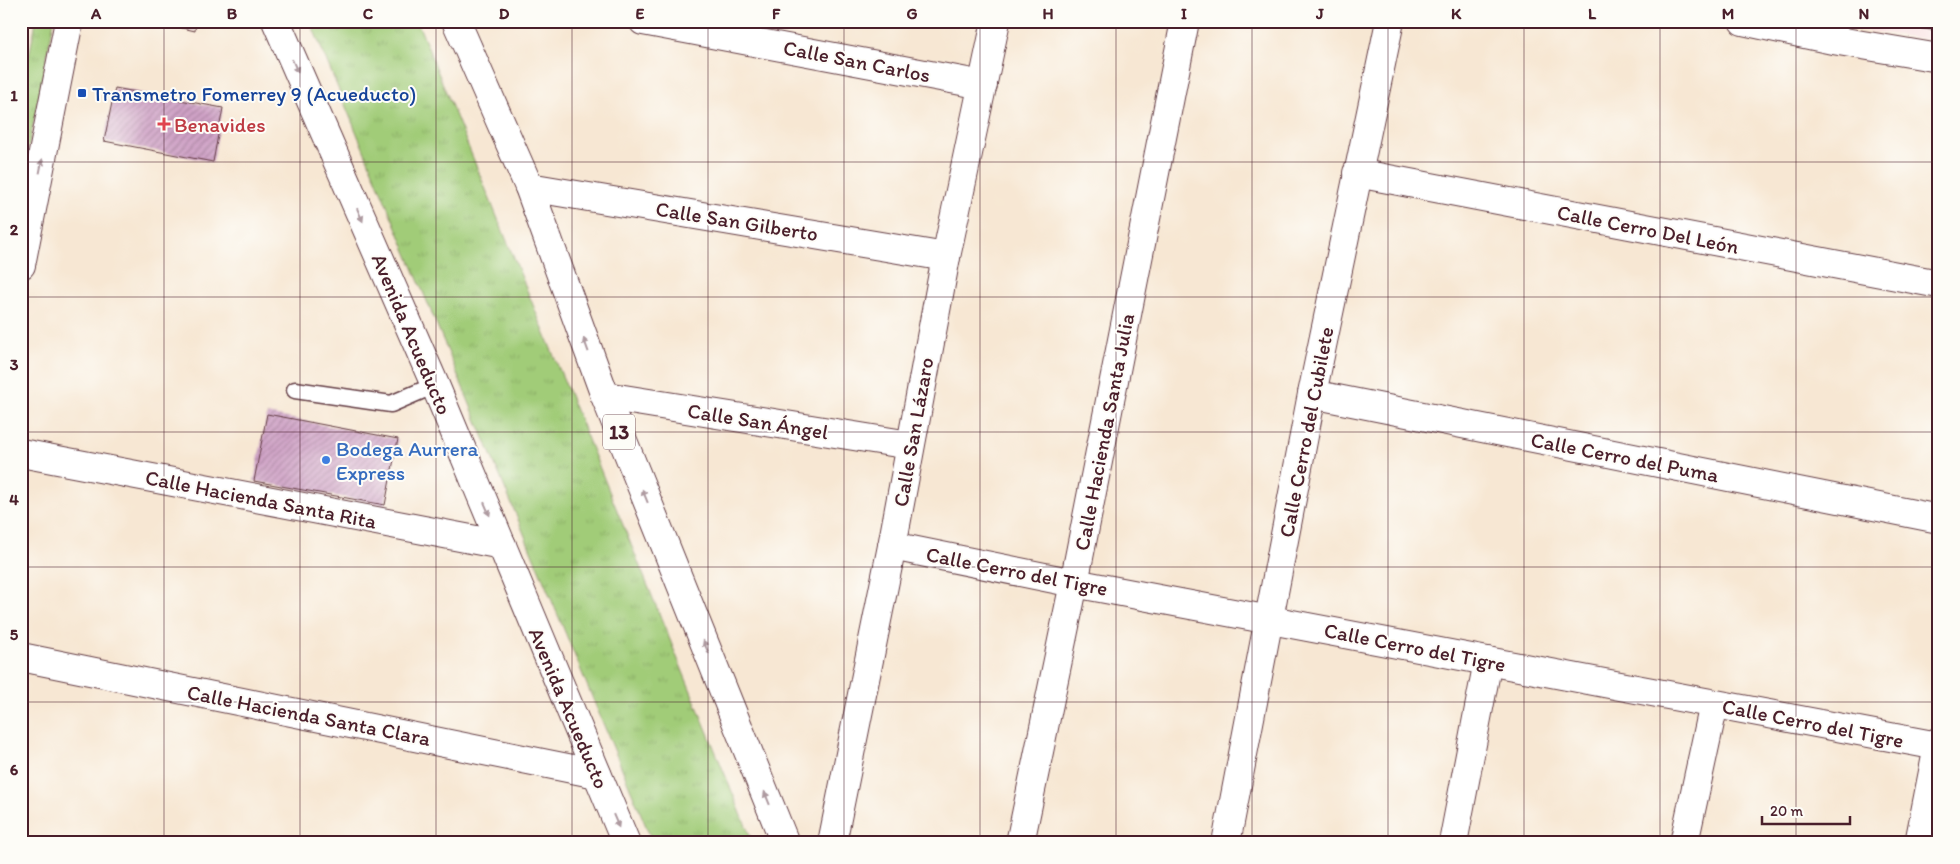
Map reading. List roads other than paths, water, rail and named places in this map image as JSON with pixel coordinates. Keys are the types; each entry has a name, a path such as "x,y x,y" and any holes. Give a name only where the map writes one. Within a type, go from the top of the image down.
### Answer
{"street":[{"path":"21,265 69,21"},
{"name":"Avenida Acueducto","path":"276,21 435,385 626,843"},
{"name":"13","path":"456,21 528,187 605,396 785,843"},
{"name":"Calle San Carlos","path":"643,21 983,85"},
{"name":"Calle San Lázaro","path":"832,843 892,546 946,257 996,21"},
{"name":"Calle Hacienda Santa Julia","path":"1020,843 1074,583 1185,21"},
{"name":"Calle Cerro del Cubilete","path":"1226,843 1312,394 1390,21"},
{"path":"1743,21 1835,31 1939,58"},
{"name":"Calle Cerro Del León","path":"1357,173 1939,284"},
{"name":"Calle San Gilberto","path":"528,187 946,257"},
{"name":"Calle Cerro del Puma","path":"1312,394 1939,519"},
{"name":"Calle San Ángel","path":"605,396 910,445"},
{"name":"Calle Hacienda Santa Rita","path":"21,453 502,545"},
{"name":"Calle Cerro del Tigre","path":"892,546 1074,583 1714,704 1938,744"},
{"name":"Calle Hacienda Santa Clara","path":"21,657 597,774"},
{"path":"1453,843 1488,660"},
{"path":"1684,843 1714,704"},
{"path":"1919,843 1938,744"}],"lane":[{"path":"295,390 392,404 435,385"}],"place":[{"name":"Transmetro Fomerrey 9 (Acueducto)","path":"82,93"},
{"name":"Benavides","path":"164,124"},
{"name":"Bodega Aurrera Express","path":"326,460"}]}
